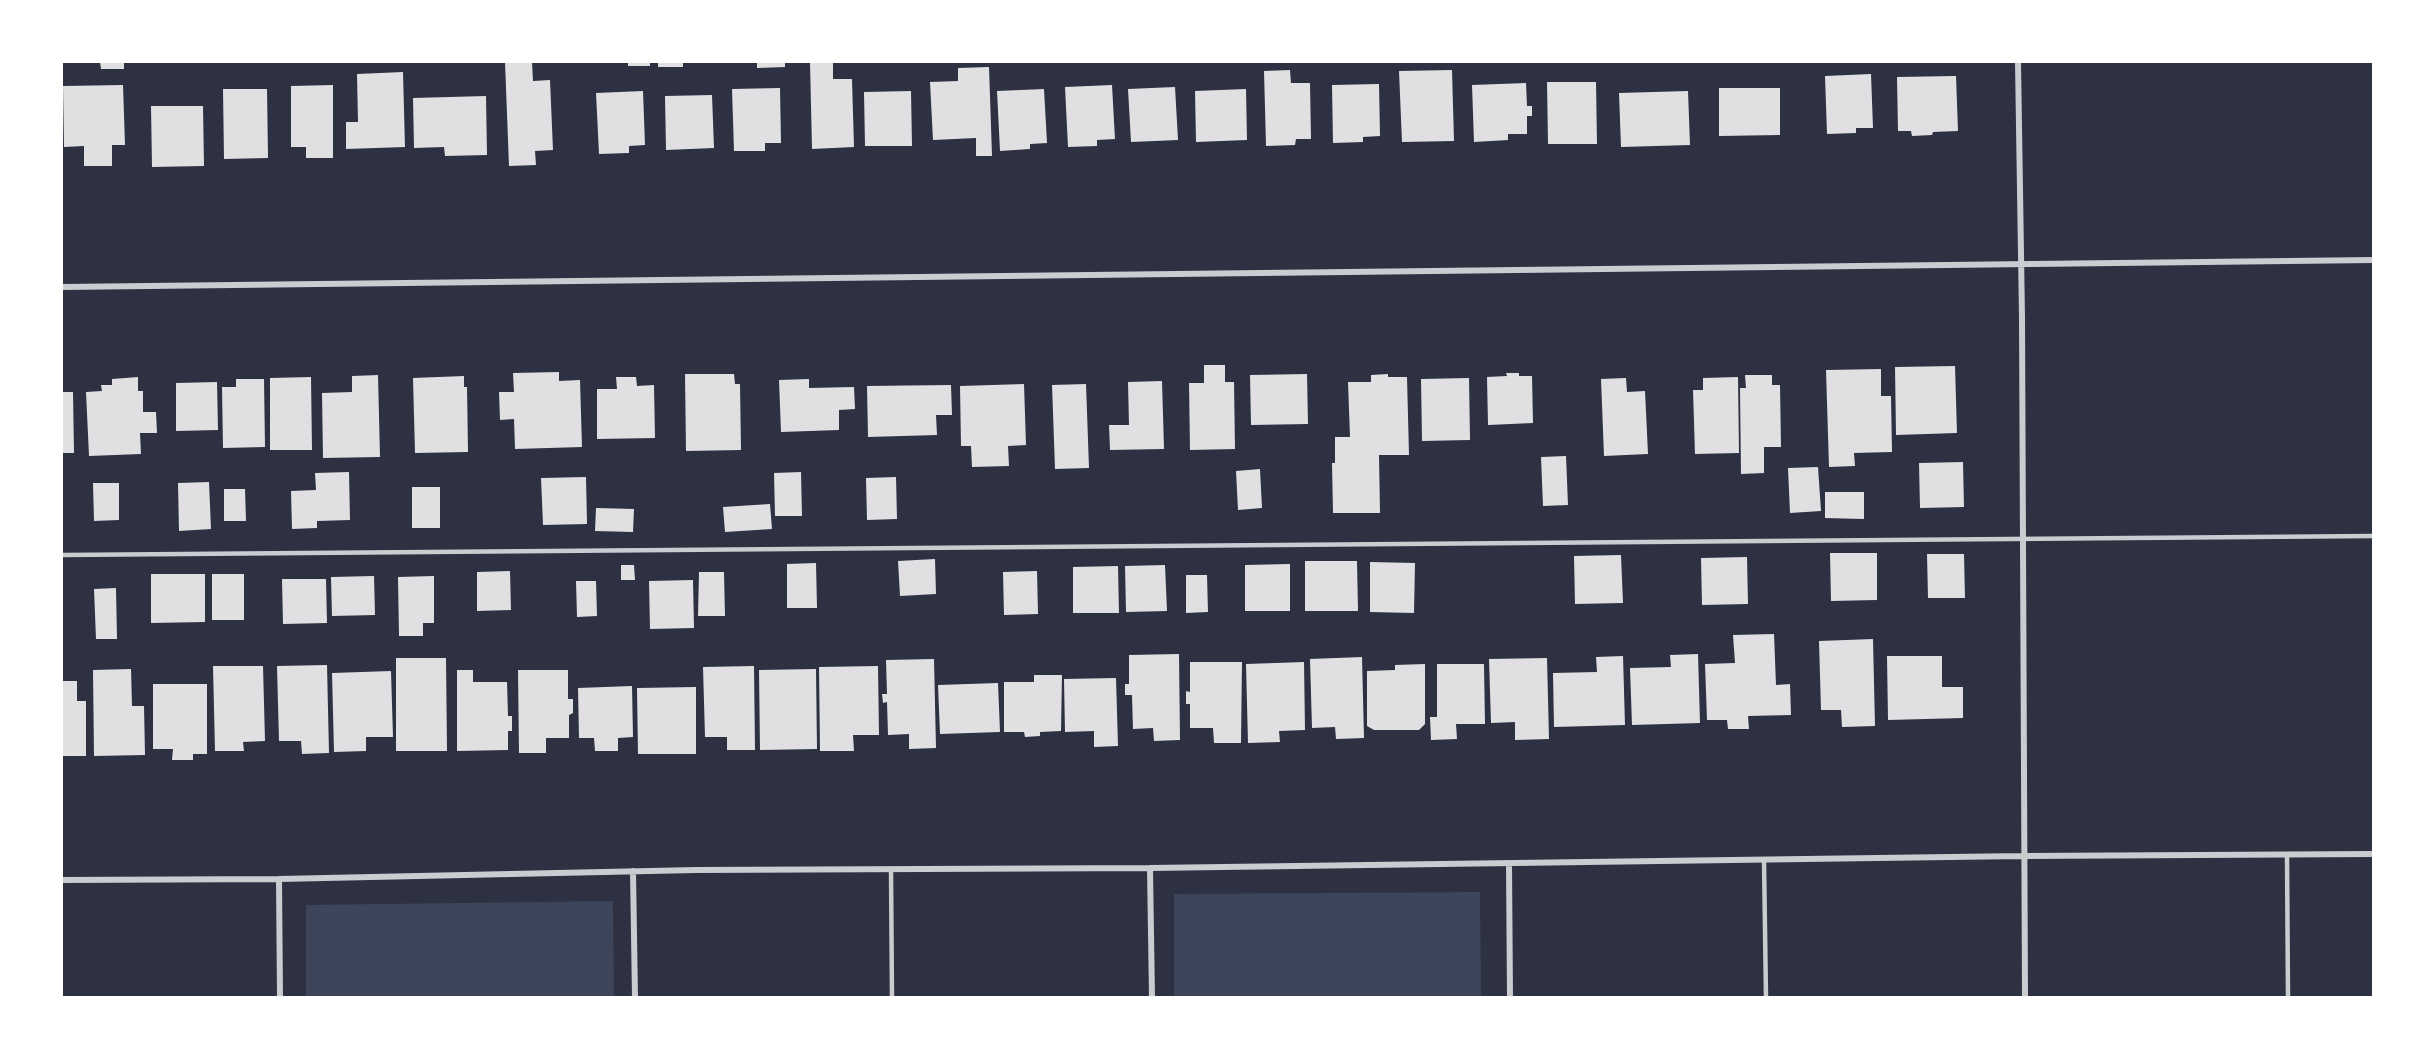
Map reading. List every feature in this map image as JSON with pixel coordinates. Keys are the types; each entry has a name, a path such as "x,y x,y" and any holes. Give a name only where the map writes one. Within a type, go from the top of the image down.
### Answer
{"street":[{"path":"2018,62 2025,998"},
{"path":"62,287 2373,260"},
{"path":"62,880 279,879 633,871 1150,868 2023,856 2373,854"},
{"path":"1509,864 1510,998"},
{"path":"1150,868 1152,998"},
{"path":"633,871 635,998"},
{"path":"279,879 280,998"}],"lane":[{"path":"62,555 2373,536"},
{"path":"2287,855 2288,998"},
{"path":"1764,860 1766,998"},
{"path":"891,870 892,998"}],"shaded area":[{"path":"1480,892 1481,997 1174,997 1174,894"},
{"path":"613,901 614,997 306,997 306,905"}],"building":[{"path":"100,62 124,62 124,69 101,69"},
{"path":"505,62 532,62 533,81 550,80 553,150 535,151 536,165 509,166"},
{"path":"628,62 650,62 650,66 628,66"},
{"path":"658,62 683,62 683,67 658,67"},
{"path":"757,62 785,62 785,67 757,68"},
{"path":"810,62 833,62 833,79 852,79 854,147 812,149"},
{"path":"989,67 992,156 976,156 976,138 933,140 930,82 958,81 958,68"},
{"path":"1290,70 1291,83 1310,83 1311,139 1296,139 1295,145 1266,146 1264,71"},
{"path":"1452,70 1454,141 1402,142 1399,71"},
{"path":"403,72 405,147 346,149 346,122 358,122 357,74"},
{"path":"1871,74 1873,128 1856,128 1856,133 1827,134 1825,76"},
{"path":"1956,76 1958,131 1912,136 1911,131 1898,131 1897,77"},
{"path":"1547,82 1596,82 1597,144 1548,144"},
{"path":"1526,83 1527,106 1532,106 1532,116 1527,116 1527,134 1508,134 1508,140 1474,142 1472,85"},
{"path":"1379,84 1380,136 1363,137 1363,142 1333,143 1332,85"},
{"path":"123,85 125,145 112,145 112,166 84,166 84,146 64,147 63,86"},
{"path":"333,85 333,158 306,158 306,147 291,147 291,86"},
{"path":"1112,85 1115,139 1097,140 1097,146 1068,147 1065,87"},
{"path":"1175,87 1178,140 1131,142 1128,89"},
{"path":"780,88 781,143 765,143 765,151 734,151 732,89"},
{"path":"1719,88 1780,88 1780,135 1719,136"},
{"path":"223,89 267,89 268,158 224,159"},
{"path":"1044,89 1047,143 1030,144 1030,149 1000,151 997,91"},
{"path":"1246,89 1247,140 1196,142 1195,91"},
{"path":"643,91 645,145 629,146 629,153 599,154 596,93"},
{"path":"911,91 912,146 865,146 864,92"},
{"path":"1688,91 1690,145 1621,147 1619,93"},
{"path":"712,95 714,148 666,150 665,96"},
{"path":"486,96 487,155 445,156 444,147 414,148 413,98"},
{"path":"151,106 203,106 204,166 152,167"},
{"path":"1204,365 1225,365 1225,382 1234,382 1235,449 1190,450 1189,383 1204,383"},
{"path":"1955,366 1957,433 1896,435 1895,367"},
{"path":"1881,369 1881,396 1891,396 1892,452 1854,453 1855,466 1829,467 1826,370"},
{"path":"559,372 559,381 580,380 582,447 515,449 514,419 500,420 499,392 514,392 513,373"},
{"path":"1506,373 1532,376 1533,423 1488,425 1487,377 1507,376"},
{"path":"685,374 734,374 735,384 740,384 741,450 686,451"},
{"path":"1307,374 1308,424 1251,425 1250,375"},
{"path":"1388,374 1388,377 1407,377 1409,455 1379,455 1380,513 1333,513 1332,463 1335,463 1335,437 1350,437 1348,382 1371,382 1371,375"},
{"path":"378,375 380,457 323,458 322,393 352,392 352,376"},
{"path":"1745,375 1772,375 1772,385 1780,385 1781,447 1764,447 1764,473 1741,474 1740,388 1746,388"},
{"path":"464,376 464,387 467,387 468,452 415,453 413,378"},
{"path":"138,377 138,391 143,391 143,412 156,412 157,433 140,433 141,454 89,456 86,392 102,391 101,385 112,385 112,379"},
{"path":"311,377 312,450 270,450 270,378"},
{"path":"616,377 636,377 637,386 654,385 655,438 597,439 597,389 617,389"},
{"path":"1738,377 1739,453 1695,454 1693,390 1703,390 1703,378"},
{"path":"1469,378 1470,440 1422,441 1421,379"},
{"path":"1626,378 1627,392 1645,391 1648,454 1604,456 1601,379"},
{"path":"236,379 264,379 265,447 223,448 222,387 236,387"},
{"path":"809,379 809,388 854,387 855,409 839,410 839,430 781,432 779,380"},
{"path":"1162,381 1164,449 1110,450 1109,425 1129,425 1128,382"},
{"path":"217,382 218,430 176,431 176,383"},
{"path":"1024,384 1026,445 1008,446 1009,466 972,467 971,446 961,446 960,386"},
{"path":"1086,384 1089,468 1055,469 1052,385"},
{"path":"951,385 952,415 936,415 937,435 868,437 867,386"},
{"path":"62,392 73,392 74,453 62,453"},
{"path":"1566,456 1568,505 1543,506 1541,457"},
{"path":"1963,462 1964,507 1920,508 1919,463"},
{"path":"1818,467 1821,511 1790,513 1788,468"},
{"path":"1260,469 1262,508 1238,510 1236,471"},
{"path":"349,472 350,520 317,521 317,528 292,529 291,491 316,490 315,473"},
{"path":"801,472 802,516 775,516 774,473"},
{"path":"586,477 587,524 543,525 541,478"},
{"path":"896,477 897,519 867,520 866,478"},
{"path":"209,482 211,529 179,531 178,483"},
{"path":"93,483 119,483 119,520 94,521"},
{"path":"412,487 440,487 440,528 412,528"},
{"path":"224,489 245,489 246,521 224,521"},
{"path":"1825,492 1864,492 1864,519 1825,518"},
{"path":"770,504 772,529 725,532 723,507"},
{"path":"596,508 634,509 633,532 595,531"},
{"path":"1830,553 1877,553 1877,600 1831,601"},
{"path":"1927,554 1964,554 1965,598 1928,598"},
{"path":"1621,555 1623,603 1575,604 1574,556"},
{"path":"1747,557 1748,604 1702,605 1701,558"},
{"path":"935,559 936,594 900,596 898,561"},
{"path":"1305,561 1357,561 1358,611 1305,611"},
{"path":"1370,562 1415,563 1414,613 1370,612"},
{"path":"816,563 817,608 787,608 787,564"},
{"path":"1290,564 1290,611 1245,611 1245,565"},
{"path":"621,565 634,565 635,580 621,580"},
{"path":"1165,565 1167,611 1126,612 1125,566"},
{"path":"1118,566 1119,613 1073,613 1073,567"},
{"path":"510,571 511,610 477,611 477,572"},
{"path":"1037,571 1038,614 1004,615 1003,572"},
{"path":"699,572 724,572 725,616 698,616"},
{"path":"151,574 205,574 205,622 151,623"},
{"path":"212,574 244,574 244,620 212,620"},
{"path":"1186,575 1207,575 1208,612 1186,613"},
{"path":"374,576 375,615 332,616 331,577"},
{"path":"434,576 434,623 423,623 423,636 399,636 398,577"},
{"path":"282,579 326,579 327,623 283,624"},
{"path":"693,580 694,628 650,629 649,581"},
{"path":"576,581 596,581 597,616 577,617"},
{"path":"116,588 117,639 96,639 94,589"},
{"path":"1774,634 1776,685 1790,684 1791,715 1748,716 1749,729 1728,729 1727,720 1707,720 1705,664 1735,663 1733,635"},
{"path":"1873,639 1875,726 1842,727 1841,710 1821,710 1819,641"},
{"path":"1179,654 1180,740 1154,741 1153,728 1133,729 1132,695 1125,695 1125,684 1129,684 1129,655"},
{"path":"1698,654 1700,723 1632,725 1630,668 1671,667 1670,655"},
{"path":"1623,656 1625,725 1554,727 1553,673 1597,672 1596,657"},
{"path":"1887,656 1942,656 1942,687 1963,687 1963,718 1888,720"},
{"path":"1362,657 1364,738 1336,739 1335,727 1312,728 1310,659"},
{"path":"396,658 446,658 447,751 396,751"},
{"path":"1547,658 1549,739 1515,740 1515,722 1491,723 1489,659"},
{"path":"934,659 936,748 909,749 909,734 888,735 887,702 883,703 882,694 887,694 886,660"},
{"path":"1190,662 1242,662 1241,743 1214,743 1213,728 1190,728 1190,704 1186,704 1186,691 1190,692"},
{"path":"1304,662 1305,730 1279,731 1280,742 1248,743 1246,664"},
{"path":"1425,664 1425,724 1419,730 1374,730 1367,726 1367,671 1395,670 1395,665"},
{"path":"1437,664 1484,664 1485,724 1456,724 1457,739 1431,740 1430,717 1437,717"},
{"path":"327,665 329,753 302,754 301,741 279,741 277,666"},
{"path":"213,666 263,666 265,741 243,742 244,751 215,751"},
{"path":"754,666 755,750 727,750 727,737 705,737 703,667"},
{"path":"878,666 879,735 853,735 854,751 820,751 819,667"},
{"path":"131,669 132,706 144,706 145,755 94,756 93,670"},
{"path":"816,669 817,749 760,750 759,670"},
{"path":"457,670 473,670 473,682 507,682 508,716 512,716 512,731 508,731 508,750 457,751"},
{"path":"518,670 568,670 568,699 573,699 573,713 569,715 569,738 546,738 546,753 519,753"},
{"path":"391,671 393,737 366,737 366,751 334,752 332,673"},
{"path":"1034,675 1062,675 1061,731 1040,732 1040,736 1025,737 1024,732 1004,732 1004,682 1034,682"},
{"path":"1116,678 1118,746 1094,747 1094,731 1065,732 1064,679"},
{"path":"62,681 77,681 77,701 86,701 86,756 62,756"},
{"path":"998,683 1000,732 940,734 938,685"},
{"path":"153,684 207,684 207,754 193,754 193,760 172,760 173,749 153,749"},
{"path":"632,686 633,737 618,738 618,751 595,751 594,738 579,738 578,688"},
{"path":"696,687 696,754 638,754 637,688"}]}
